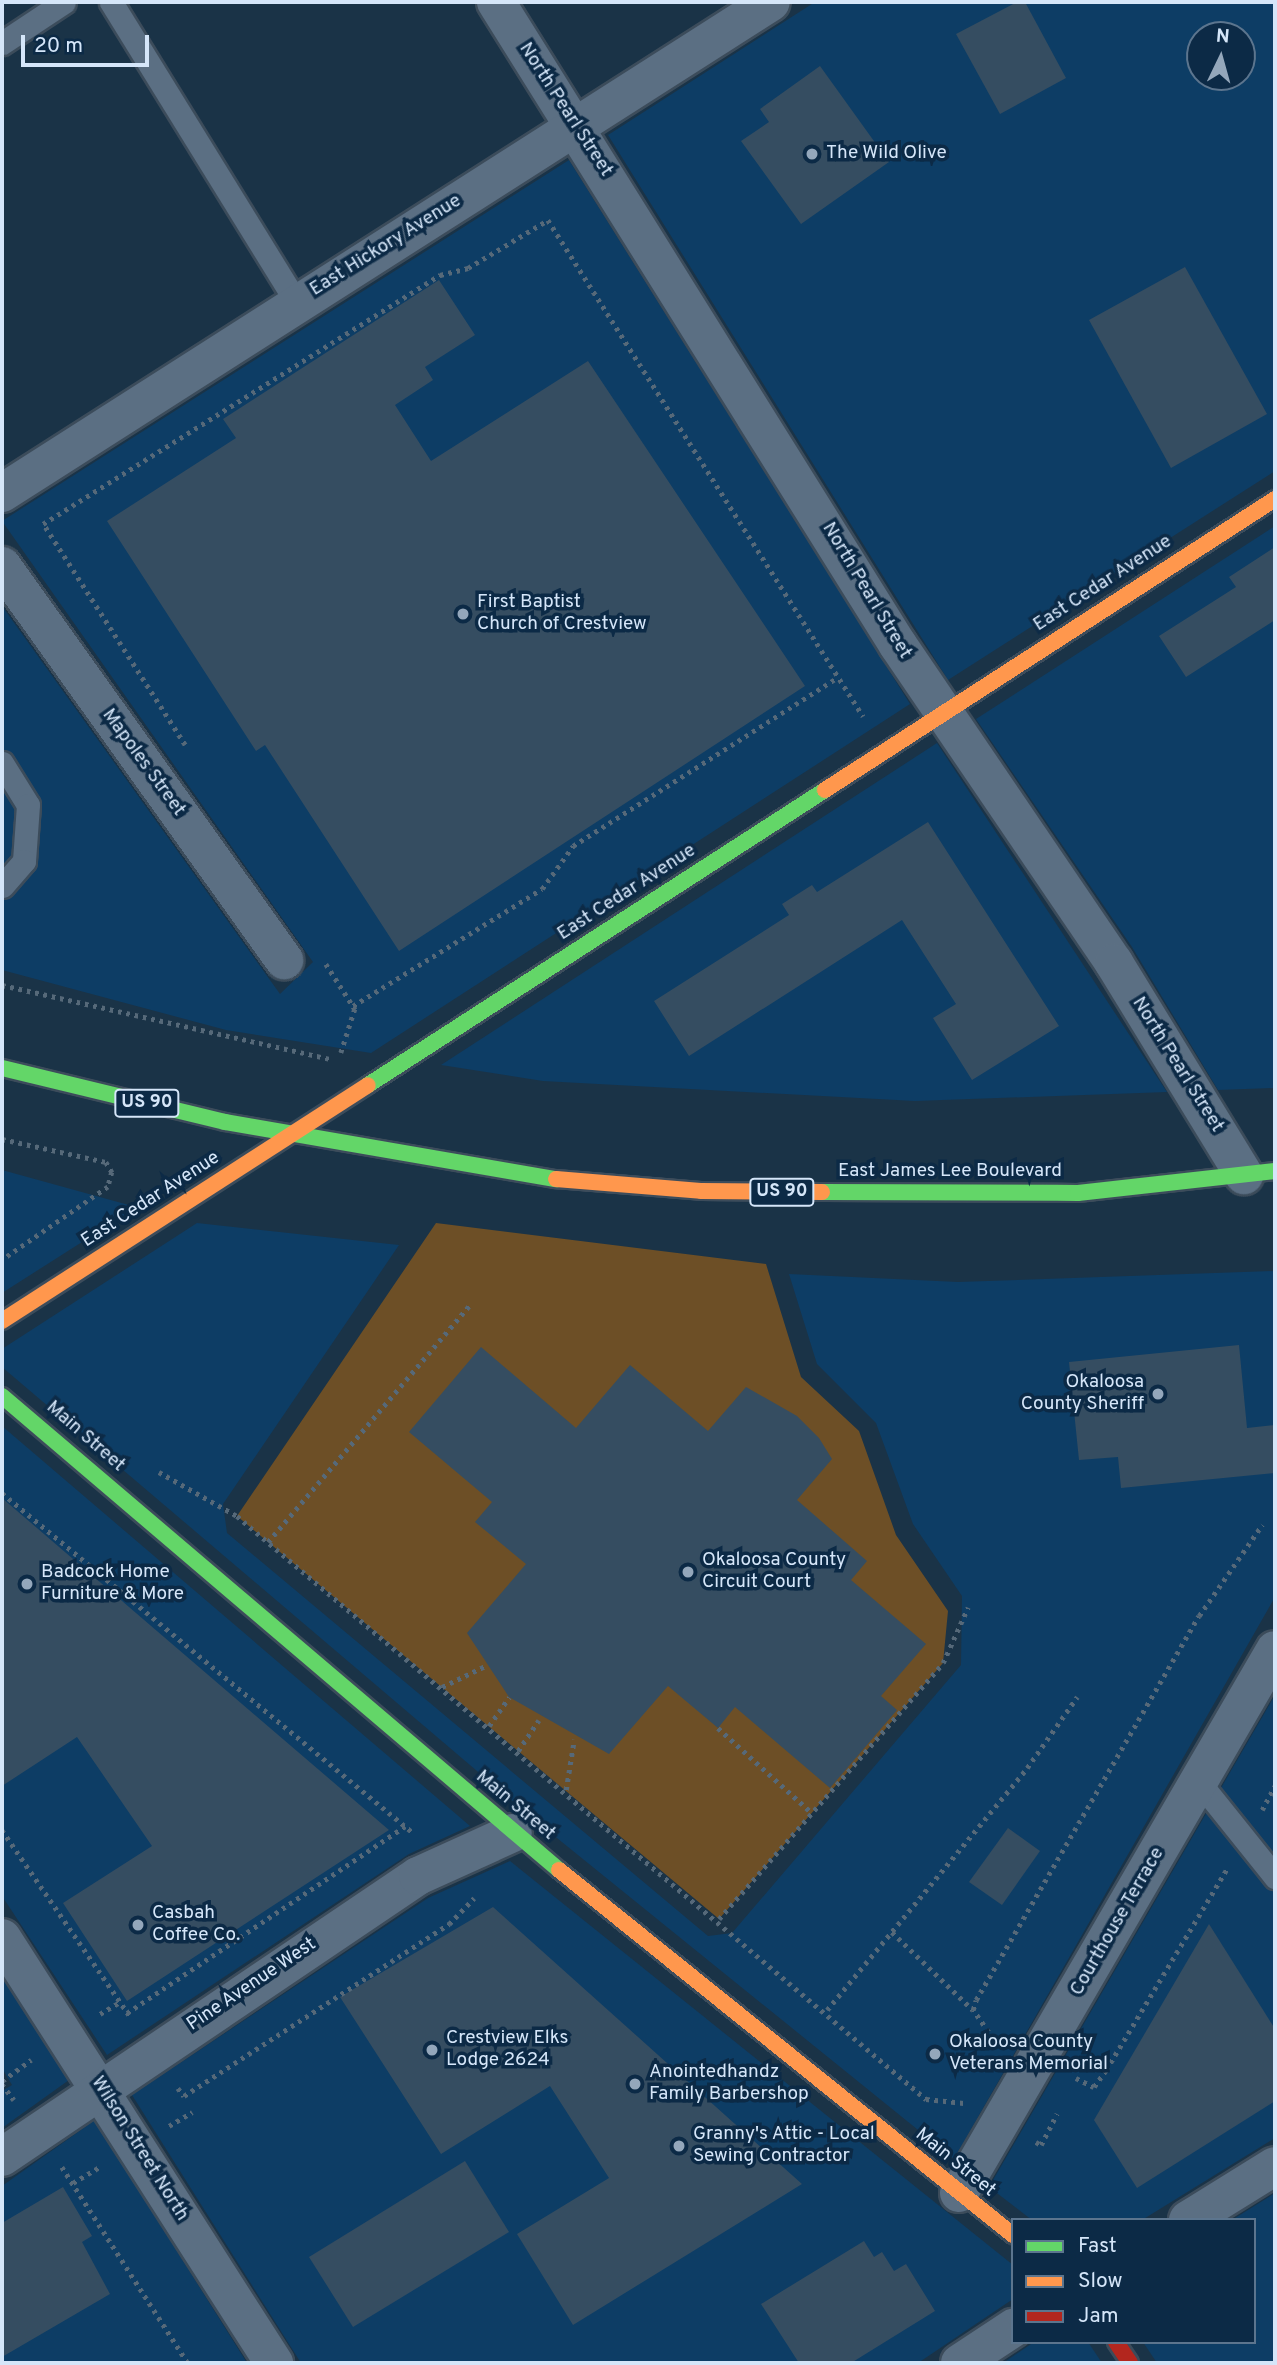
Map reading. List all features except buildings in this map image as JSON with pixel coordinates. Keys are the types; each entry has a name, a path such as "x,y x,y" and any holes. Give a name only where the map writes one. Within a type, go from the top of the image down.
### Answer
{"street":[{"name":"North Pearl Street","path":"496,2 942,712 1260,1173"},
{"name":"East Hickory Avenue","path":"2,493 296,302 771,2"},
{"name":"East Cedar Avenue","path":"2,1321 1275,499"},
{"name":"Mapoles Street","path":"2,566 284,960"},
{"name":"US 90","path":"2,1068 292,1133"},
{"name":"East James Lee Boulevard","path":"292,1133 533,1177 701,1191 1078,1193 1260,1173"},
{"name":"Main Street","path":"2,1396 513,1833 1011,2233"},
{"name":"Courthouse Terrace","path":"959,2193 1275,1650"},
{"name":"Pine Avenue West","path":"2,2157 38,2130 418,1876 513,1833"},
{"name":"Wilson Street North","path":"2,1938 101,2088 274,2363"},
{"path":"1191,2218 1275,2166"},
{"path":"960,2363 1011,2329"},
{"path":"1117,2344 1130,2363"}],"lane":[{"path":"2,43 64,2"},
{"path":"111,2 296,302"},
{"path":"2,763 28,804 24,861 2,886"},
{"path":"1199,1782 1247,1835 1275,1877"}],"path":[{"path":"194,759 43,524 440,275 468,268 548,220 884,749"},
{"path":"2,985 339,1060 353,1006 542,889 573,846 838,677"},
{"path":"323,959 353,1006"},
{"path":"2,1139 106,1162 113,1172 108,1187 2,1260"},
{"path":"268,1542 469,1306"},
{"path":"147,1466 237,1516 827,2010 926,2099 968,2104 974,2096"},
{"path":"2,1493 405,1826 127,2013"},
{"path":"973,2010 1199,1616 1262,1525"},
{"path":"719,1919 943,1663 968,1607"},
{"path":"442,1687 485,1666"},
{"path":"489,1726 509,1697"},
{"path":"827,2010 892,1932 1077,1697"},
{"path":"518,1751 538,1720"},
{"path":"718,1728 812,1813"},
{"path":"566,1790 574,1740"},
{"path":"1071,2087 1077,2076 1094,2087 1106,2070 1275,1786"},
{"path":"892,1932 973,2010 1000,2050 998,2058"},
{"path":"2,2084 38,2130 188,2363"},
{"path":"1002,2123 1041,2145 1059,2110"}],"shaded area":[{"path":"815,2 1275,2 1275,471 948,680 608,135"},
{"path":"569,160 910,704 371,1053 226,1030 2,970 2,606 280,994 313,962 2,521"},
{"path":"1275,526 1275,1088 1218,1090 1132,947 976,719"},
{"path":"937,743 1167,1092 915,1101 543,1081 441,1065"},
{"path":"2,1170 136,1207 137,1207 2,1293"},
{"path":"197,1223 399,1245 223,1504 227,1533 708,1936 732,1933 961,1665 962,1596 913,1524 876,1423 817,1364 789,1274 958,1282 1275,1271 1275,1597 954,2159 531,1817 526,1801 517,1805 2,1367 2,1349"},
{"path":"436,1223 766,1264 801,1377 859,1431 896,1535 948,1611 943,1663 719,1919 237,1516"},
{"path":"2,1426 470,1826 409,1854 107,2055 2,1896"},
{"path":"1275,1695 1275,2138 1145,2218 1029,2218 989,2187"},
{"path":"510,1861 1011,2263 1011,2300 918,2363 301,2363 132,2095 428,1898"},
{"path":"2,1978 69,2080 2,2128 2,2091 12,2085 2,2068"},
{"path":"95,2120 247,2363 2,2363 2,2186"},
{"path":"1275,2193 1275,2363 1157,2363 1144,2344 1256,2344 1256,2218 1235,2218"},
{"path":"1031,2344 1089,2344 1102,2363 1003,2363"}],"traffic: fast":[{"path":"368,1085 825,790"},
{"path":"2,1068 225,1122 556,1179"},
{"path":"822,1192 1078,1193 1275,1171"},
{"path":"2,1396 559,1870"}],"traffic: slow":[{"path":"825,790 1275,499"},
{"path":"2,1321 368,1085"},
{"path":"556,1179 701,1191 822,1192"},
{"path":"559,1870 1011,2233"}],"traffic: jam":[{"path":"1117,2344 1130,2363"}],"place":[{"name":"The Wild Olive","path":"812,154"},
{"name":"First Baptist Church of Crestview","path":"463,614"},
{"name":"Okaloosa County Sheriff","path":"1158,1394"},
{"name":"Okaloosa County Circuit Court","path":"688,1572"},
{"name":"Badcock Home Furniture & More","path":"27,1584"},
{"name":"Casbah Coffee Co.","path":"138,1925"},
{"name":"Crestview Elks Lodge 2624","path":"432,2050"},
{"name":"Okaloosa County Veterans Memorial","path":"935,2054"},
{"name":"Anointedhandz Family Barbershop","path":"635,2084"},
{"name":"Granny's Attic - Local Sewing Contractor","path":"679,2146"}]}
